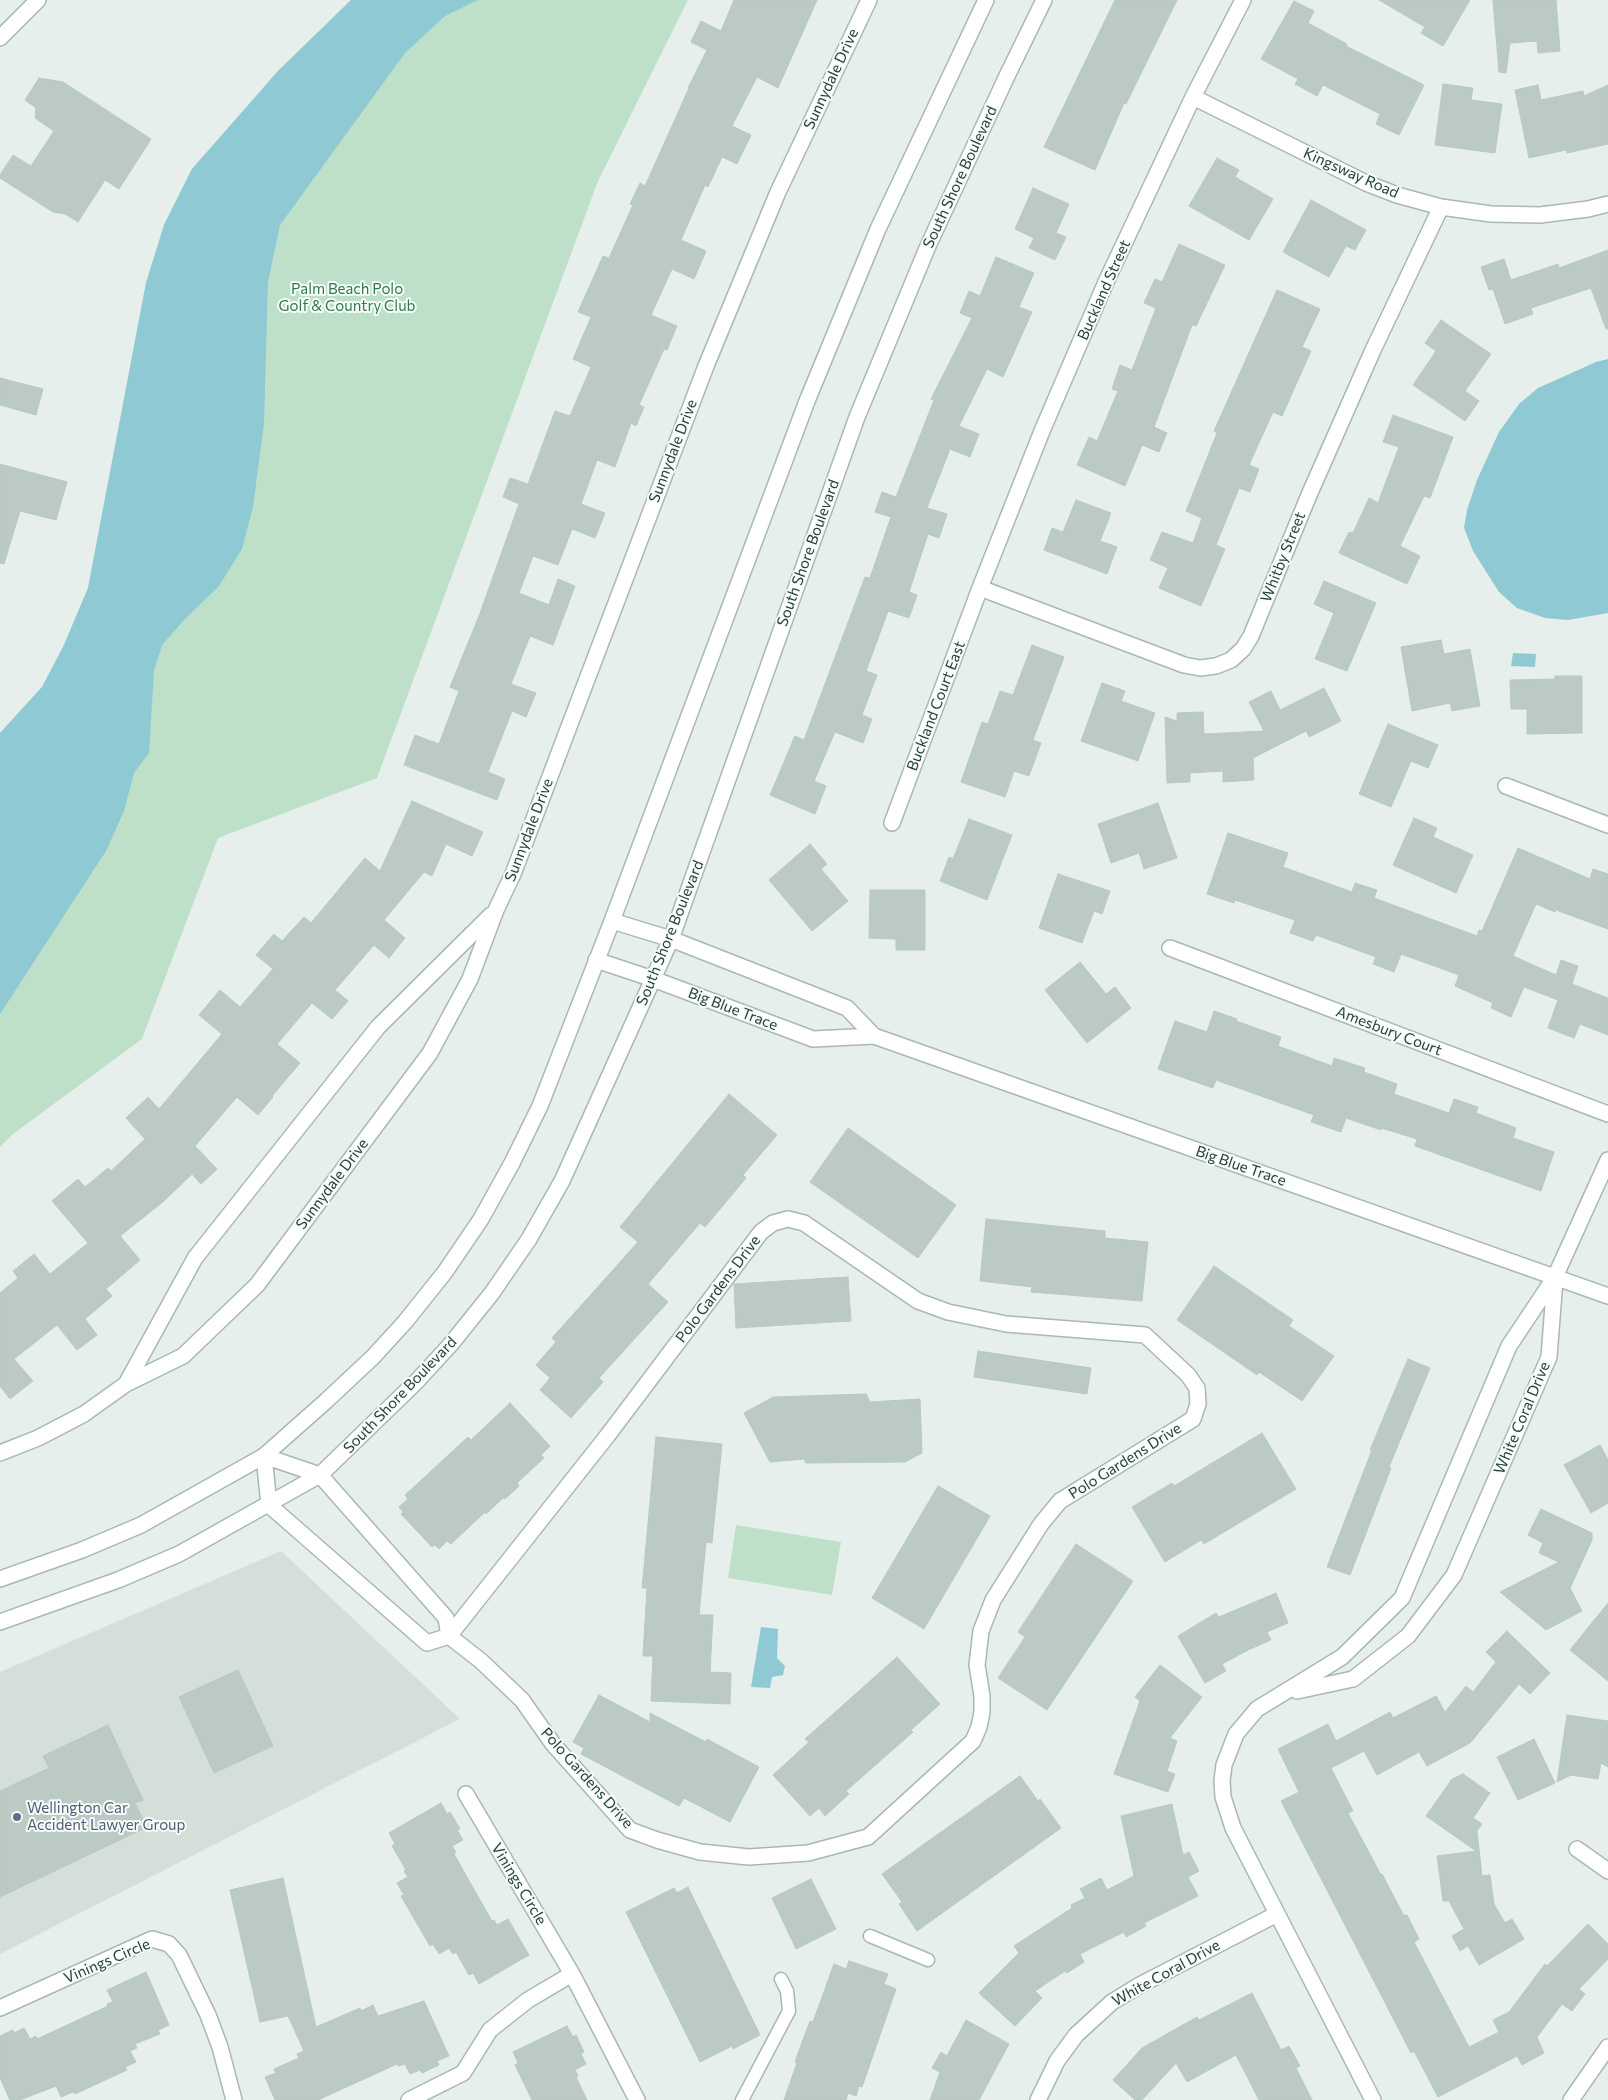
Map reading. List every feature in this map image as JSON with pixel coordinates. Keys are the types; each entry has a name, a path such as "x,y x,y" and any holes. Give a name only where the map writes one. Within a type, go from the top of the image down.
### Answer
{"street":[{"path":"0,38 38,0"},
{"name":"Sunnydale Drive","path":"0,1453 38,1438 84,1414 126,1384 183,1356 257,1285 430,1053 470,979 496,910 513,874 710,356 778,192 868,0"},
{"path":"0,1579 82,1550 141,1525 264,1456 373,1357 405,1322 445,1272 481,1219 512,1163 540,1106 612,921 807,401 878,229 986,0"},
{"name":"South Shore Boulevard","path":"0,1622 118,1580 179,1554 320,1475 417,1381 451,1344 492,1293 529,1239 562,1181 671,939 857,417 928,246 1044,0"},
{"name":"Buckland Street","path":"980,588 1042,432 1102,291 1243,0"},
{"name":"Kingsway Road","path":"1194,98 1366,183 1396,195 1441,207 1491,214 1540,215 1588,209 1608,204"},
{"name":"Whitby Street","path":"980,588 1184,664 1200,668 1216,666 1231,660 1243,649 1252,636 1308,494 1360,377 1441,207"},
{"name":"Buckland Court East","path":"892,823 980,588"},
{"path":"1506,786 1608,824"},
{"name":"Sunnydale Drive","path":"126,1384 195,1258 378,1028 496,910"},
{"name":"Big Blue Trace","path":"612,921 671,939 847,1008 874,1036"},
{"name":"Amesbury Court","path":"1170,948 1608,1114"},
{"name":"Big Blue Trace","path":"596,960 653,979 813,1039 874,1036 1608,1296"},
{"path":"1555,1277 1608,1160"},
{"name":"Polo Gardens Drive","path":"788,1219 804,1223 918,1301 948,1312 1006,1324 1145,1334 1188,1375 1197,1388 1198,1404 1193,1419 1060,1501 1045,1518 993,1600 981,1631 977,1665 982,1696 982,1712 973,1741 868,1837 808,1853 750,1857 700,1852 630,1830 553,1744 522,1700 481,1661 449,1636 608,1435 761,1232 772,1223 788,1219"},
{"name":"White Coral Drive","path":"1286,1693 1353,1679 1408,1636 1454,1575 1548,1357 1555,1277"},
{"name":"White Coral Drive","path":"1374,2100 1277,1914 1227,1813 1222,1781 1226,1757 1236,1734 1257,1709 1342,1657 1402,1598 1510,1346 1555,1277"},
{"path":"264,1456 320,1475 446,1618 449,1636 427,1642 268,1504 264,1456"},
{"name":"Vinings Circle","path":"466,1794 572,1974 637,2100"},
{"path":"1577,1849 1608,1871"},
{"name":"White Coral Drive","path":"1038,2100 1057,2061 1076,2035 1112,2002 1140,1985 1277,1914"},
{"name":"Vinings Circle","path":"0,2008 152,1939 169,1944 179,1955 208,2015 220,2047 234,2100"},
{"path":"409,2100 463,2073 490,2030 528,2000 572,1974"},
{"path":"1571,2100 1608,2047"}],"lane":[{"path":"870,1936 928,1960"},
{"path":"742,2100 788,2011 787,1991 781,1979"}],"shaded area":[{"path":"281,1551 460,1719 0,1954 0,1672"}],"green space":[{"name":"Palm Beach Polo Golf & Country Club","path":"351,0 688,0 598,181 377,778 218,838 142,1039 13,1134 0,1147 0,733 42,687 64,645 88,588 146,283 164,225 192,169 278,71"},
{"path":"736,1525 841,1542 832,1595 728,1578"}],"water":[{"path":"351,0 478,0 445,16 405,53 280,225 268,282 264,423 253,507 242,549 219,586 184,620 162,645 154,671 149,753 134,773 124,811 106,851 0,1014 0,733 42,687 64,645 88,588 146,283 164,225 192,169 278,71"},
{"path":"1608,359 1608,613 1568,620 1545,618 1517,608 1499,592 1473,551 1464,528 1467,510 1477,480 1499,432 1519,404 1538,388 1596,362"},
{"path":"1513,653 1536,654 1535,667 1511,666"},
{"path":"761,1627 778,1629 777,1658 785,1666 783,1675 772,1677 770,1688 751,1687"}],"building":[{"path":"734,0 817,0 778,88 757,77 732,126 751,135 737,164 722,157 708,187 705,185 681,240 706,251 694,279 672,269 651,315 677,326 667,350 664,349 639,405 644,407 636,426 631,423 615,467 597,460 581,504 605,513 595,538 572,529 558,565 533,556 519,593 549,605 558,579 575,586 553,645 530,636 511,684 536,693 526,717 512,711 488,772 505,779 497,800 404,765 415,735 439,744 459,691 450,687 479,616 519,504 503,497 510,478 528,484 555,411 570,416 591,367 573,359 591,317 578,312 603,256 609,258 633,205 630,204 640,183 645,186 688,88 707,50 691,42 701,21 721,31"},
{"path":"1115,0 1177,0 1126,104 1124,103 1095,170 1044,147"},
{"path":"1379,0 1470,0 1443,46 1421,33 1425,27"},
{"path":"1493,0 1556,0 1560,51 1538,53 1537,41 1510,43 1506,73 1499,72"},
{"path":"1294,1 1314,11 1308,23 1347,44 1346,46 1424,85 1399,135 1376,124 1380,114 1323,85 1317,96 1295,84 1298,79 1261,59"},
{"path":"39,78 63,82 151,139 119,189 105,180 78,222 65,214 53,212 0,178 13,155 31,166 54,131 35,118 36,108 25,100"},
{"path":"1443,84 1473,88 1471,100 1502,104 1495,153 1435,145"},
{"path":"1538,85 1541,100 1583,91 1584,96 1608,85 1608,144 1567,153 1566,150 1529,158 1515,90"},
{"path":"1217,158 1239,170 1235,177 1273,199 1249,240 1189,206"},
{"path":"1033,188 1069,204 1056,233 1066,237 1055,260 1029,248 1034,238 1015,229"},
{"path":"1311,200 1366,230 1355,250 1346,246 1329,277 1283,252"},
{"path":"1179,244 1225,265 1196,326 1192,325 1154,427 1167,433 1159,452 1142,445 1125,486 1077,465 1089,437 1097,441 1118,391 1112,389 1120,365 1132,370 1156,308 1144,303 1155,279 1162,282"},
{"path":"1608,250 1608,329 1606,329 1591,288 1531,308 1533,314 1505,324 1493,289 1489,290 1481,267 1504,259 1511,280 1558,264 1559,268"},
{"path":"996,257 1034,273 1019,307 1032,312 1003,377 987,369 959,426 979,434 970,457 950,449 927,508 947,514 939,538 928,534 909,592 917,595 909,618 888,611 866,671 877,675 862,715 872,719 863,743 835,732 814,781 826,786 815,814 770,795 795,736 804,740 865,577 870,578 891,517 875,512 882,492 896,497 934,400 931,399 972,318 960,313 969,291 980,296"},
{"path":"1277,290 1320,309 1302,347 1311,351 1282,416 1273,412 1249,465 1259,469 1250,492 1239,488 1216,545 1225,549 1201,606 1159,588 1168,568 1150,560 1162,532 1193,543 1202,518 1186,511 1217,433 1214,431"},
{"path":"1441,320 1491,354 1465,391 1479,401 1465,421 1413,385 1436,351 1425,343"},
{"path":"0,378 43,389 36,415 0,405"},
{"path":"1393,415 1453,437 1430,498 1424,496 1400,546 1420,556 1407,584 1339,553 1349,532 1353,533 1369,498 1378,503 1399,447 1383,442"},
{"path":"0,464 67,482 56,520 20,511 4,564 0,563"},
{"path":"1076,500 1111,513 1100,541 1117,547 1107,574 1044,550 1052,528 1063,532"},
{"path":"1324,581 1376,603 1347,671 1315,659 1334,613 1314,604"},
{"path":"1441,640 1444,654 1470,649 1480,706 1452,711 1450,703 1412,711 1401,647"},
{"path":"1032,645 1064,657 1033,740 1041,743 1029,776 1014,771 1005,797 961,782 982,722 988,724 1000,691 1013,695"},
{"path":"1555,676 1582,676 1582,733 1527,734 1527,709 1511,709 1510,680 1555,679"},
{"path":"1102,683 1125,691 1121,701 1155,713 1138,761 1081,741"},
{"path":"1324,688 1341,721 1309,737 1306,731 1253,758 1254,780 1223,782 1223,771 1190,773 1190,782 1167,783 1165,717 1177,721 1177,713 1203,712 1204,734 1264,731 1249,702 1271,691 1280,710"},
{"path":"1388,724 1438,745 1428,768 1411,761 1391,807 1359,794"},
{"path":"412,801 483,832 472,856 446,844 432,876 424,872 384,920 405,938 389,958 374,945 335,990 348,1001 332,1019 312,1003 277,1044 300,1063 258,1115 237,1097 195,1146 217,1169 201,1184 192,1174 164,1201 120,1236 140,1260 106,1289 112,1296 85,1319 97,1335 77,1350 57,1325 14,1359 33,1381 10,1399 0,1386 0,1293 18,1278 13,1271 34,1254 50,1274 88,1243 52,1201 78,1179 85,1187 108,1168 111,1171 145,1139 126,1118 148,1097 159,1109 222,1034 199,1015 220,990 240,1007 273,969 256,955 274,934 282,941 304,917 311,923 365,858 380,871"},
{"path":"1158,803 1177,858 1144,869 1139,853 1111,863 1098,824"},
{"path":"1414,818 1437,828 1433,837 1473,855 1456,893 1393,865"},
{"path":"969,819 1012,835 987,900 940,881 949,857 953,859"},
{"path":"1228,833 1288,853 1283,867 1352,892 1355,883 1377,890 1374,898 1477,936 1479,930 1482,931 1518,848 1590,879 1593,869 1608,874 1608,929 1536,904 1513,956 1556,975 1561,960 1578,966 1572,984 1608,998 1608,1035 1580,1024 1574,1038 1548,1028 1558,1000 1524,987 1511,1017 1491,1008 1493,1003 1455,986 1459,975 1401,954 1394,972 1373,964 1376,957 1316,935 1313,941 1290,933 1295,920 1235,900 1234,903 1207,894"},
{"path":"810,844 827,864 821,869 848,901 812,931 769,880"},
{"path":"1058,874 1110,891 1102,914 1094,911 1082,943 1039,928"},
{"path":"870,890 925,890 925,950 896,950 896,939 869,938"},
{"path":"1080,962 1106,994 1115,987 1131,1008 1087,1043 1045,990"},
{"path":"1214,1011 1281,1037 1278,1046 1332,1066 1334,1058 1365,1068 1364,1072 1397,1084 1394,1094 1449,1113 1454,1099 1478,1107 1476,1113 1516,1128 1513,1138 1554,1152 1541,1191 1415,1146 1417,1139 1381,1128 1381,1130 1346,1118 1341,1132 1311,1122 1314,1115 1216,1080 1213,1088 1158,1069 1175,1021 1207,1032"},
{"path":"729,1094 777,1135 743,1175 746,1178 705,1227 700,1223 648,1284 668,1302 599,1378 603,1382 571,1418 540,1390 550,1378 536,1365 556,1342 552,1338 638,1242 620,1227"},
{"path":"848,1128 956,1205 918,1258 810,1182"},
{"path":"986,1219 1105,1231 1105,1238 1148,1242 1142,1301 1031,1292 1032,1287 980,1281"},
{"path":"1214,1266 1293,1320 1289,1326 1334,1356 1302,1401 1259,1372 1257,1375 1177,1320"},
{"path":"848,1277 851,1321 736,1328 734,1284"},
{"path":"978,1351 1091,1368 1087,1394 974,1377"},
{"path":"1408,1359 1430,1368 1389,1467 1391,1468 1350,1575 1327,1567 1372,1450 1370,1450"},
{"path":"866,1394 870,1402 920,1399 922,1453 905,1462 806,1463 804,1459 770,1462 744,1413 773,1397"},
{"path":"510,1403 550,1446 541,1455 544,1458 517,1483 519,1486 505,1499 503,1498 486,1514 485,1512 451,1544 447,1541 439,1549 435,1545 432,1547 401,1514 403,1512 399,1507 408,1499 405,1495 468,1437 471,1440"},
{"path":"1262,1433 1296,1489 1204,1544 1201,1540 1165,1562 1132,1507 1172,1483 1174,1486"},
{"path":"656,1437 722,1444 712,1543 706,1542 699,1615 713,1615 710,1672 731,1673 730,1704 651,1701 653,1656 643,1656 647,1588 642,1588"},
{"path":"1600,1445 1608,1460 1608,1503 1591,1513 1564,1465"},
{"path":"938,1486 990,1516 924,1629 872,1598"},
{"path":"1541,1509 1592,1533 1592,1540 1570,1588 1582,1611 1546,1630 1500,1592 1559,1562 1539,1553 1543,1543 1528,1535"},
{"path":"1076,1544 1133,1581 1047,1710 998,1678 1025,1637 1018,1632"},
{"path":"1276,1593 1288,1623 1267,1632 1271,1640 1222,1664 1226,1671 1205,1683 1178,1636 1216,1613 1219,1617"},
{"path":"1608,1603 1608,1681 1570,1650"},
{"path":"1507,1631 1550,1673 1530,1694 1519,1684 1470,1743 1427,1766 1419,1752 1377,1775 1364,1751 1331,1768 1353,1811 1348,1813 1404,1916 1407,1915 1419,1939 1414,1942 1469,2047 1499,2032 1493,2020 1509,2012 1545,1964 1547,1966 1588,1924 1608,1944 1608,1959 1579,1989 1585,1994 1572,2011 1562,2004 1537,2037 1544,2053 1522,2065 1517,2056 1438,2097 1414,2051 1411,2053 1281,1801 1299,1792 1278,1749 1328,1724 1336,1741 1390,1712 1393,1718 1436,1696 1445,1712 1466,1686 1473,1692 1496,1662 1486,1652"},
{"path":"897,1657 940,1704 911,1730 913,1732 846,1791 849,1794 825,1816 819,1808 810,1816 773,1775 809,1742 805,1739"},
{"path":"1160,1665 1202,1697 1170,1738 1177,1741 1167,1771 1175,1774 1168,1792 1114,1774 1140,1701 1135,1697"},
{"path":"238,1670 273,1746 214,1773 179,1697"},
{"path":"599,1695 650,1722 650,1713 706,1742 707,1739 759,1767 730,1822 684,1798 679,1806 581,1754 584,1748 573,1742"},
{"path":"1567,1715 1608,1721 1608,1767 1601,1763 1598,1779 1571,1775 1557,1782"},
{"path":"108,1725 143,1800 135,1803 147,1827 0,1897 0,1791 49,1768 43,1756"},
{"path":"1534,1739 1555,1783 1518,1800 1497,1757"},
{"path":"1463,1774 1490,1793 1473,1818 1482,1824 1477,1831 1482,1876 1490,1875 1494,1904 1505,1923 1512,1919 1524,1939 1479,1965 1468,1946 1460,1951 1452,1936 1464,1929 1449,1901 1443,1901 1437,1856 1476,1851 1426,1816 1452,1779"},
{"path":"1020,1776 1061,1828 917,1931 899,1904 902,1902 882,1874"},
{"path":"441,1803 447,1814 450,1812 460,1829 457,1830 463,1840 452,1846 456,1852 454,1854 492,1921 494,1920 497,1925 508,1919 529,1955 479,1984 473,1973 469,1975 456,1952 453,1954 449,1948 439,1954 433,1944 430,1946 401,1896 404,1895 397,1883 408,1877 392,1846 395,1844 389,1833"},
{"path":"1172,1804 1183,1855 1189,1852 1199,1871 1188,1877 1198,1896 1144,1923 1146,1926 1126,1937 1124,1932 1080,1954 1084,1962 1067,1973 1065,1971 1035,1991 1042,1998 1015,2026 979,1993 1019,1953 1014,1946 1072,1908 1071,1905 1085,1898 1080,1889 1101,1878 1107,1890 1134,1876 1121,1816"},
{"path":"283,1878 316,2027 360,2008 361,2011 373,2005 378,2016 424,2001 449,2056 437,2061 439,2065 422,2073 420,2070 410,2074 405,2064 398,2066 397,2064 318,2100 275,2100 265,2077 276,2073 274,2069 299,2058 297,2054 304,2051 288,2016 260,2022 230,1890"},
{"path":"811,1879 836,1929 796,1949 772,1898"},
{"path":"688,1887 760,2035 733,2049 732,2046 700,2062 626,1912 674,1888 677,1893"},
{"path":"849,1961 888,1974 884,1984 896,1989 862,2087 859,2086 856,2096 848,2093 846,2100 784,2100 801,2045 810,2021 813,2022 834,1964 846,1969"},
{"path":"146,1972 169,2025 158,2030 160,2034 135,2044 137,2048 130,2051 136,2062 125,2067 127,2070 75,2094 73,2092 61,2097 56,2086 20,2100 10,2100 0,2078 0,2036 13,2030 14,2033 24,2028 30,2039 36,2036 37,2039 108,2006 107,2004 113,2002 107,1990"},
{"path":"1252,1993 1281,2050 1289,2046 1300,2066 1296,2068 1312,2100 1259,2100 1236,2055 1187,2082 1176,2063 1142,2100 1135,2100 1113,2080 1142,2048 1197,2017 1199,2020"},
{"path":"966,2020 1009,2044 979,2100 930,2100 940,2072 932,2068 941,2052 947,2056"},
{"path":"567,2026 573,2037 576,2035 584,2052 581,2054 586,2064 575,2070 578,2076 576,2077 587,2100 532,2100 515,2065 518,2063 513,2052"}],"place":[{"name":"Wellington Car Accident Lawyer Group","path":"17,1817"}]}
